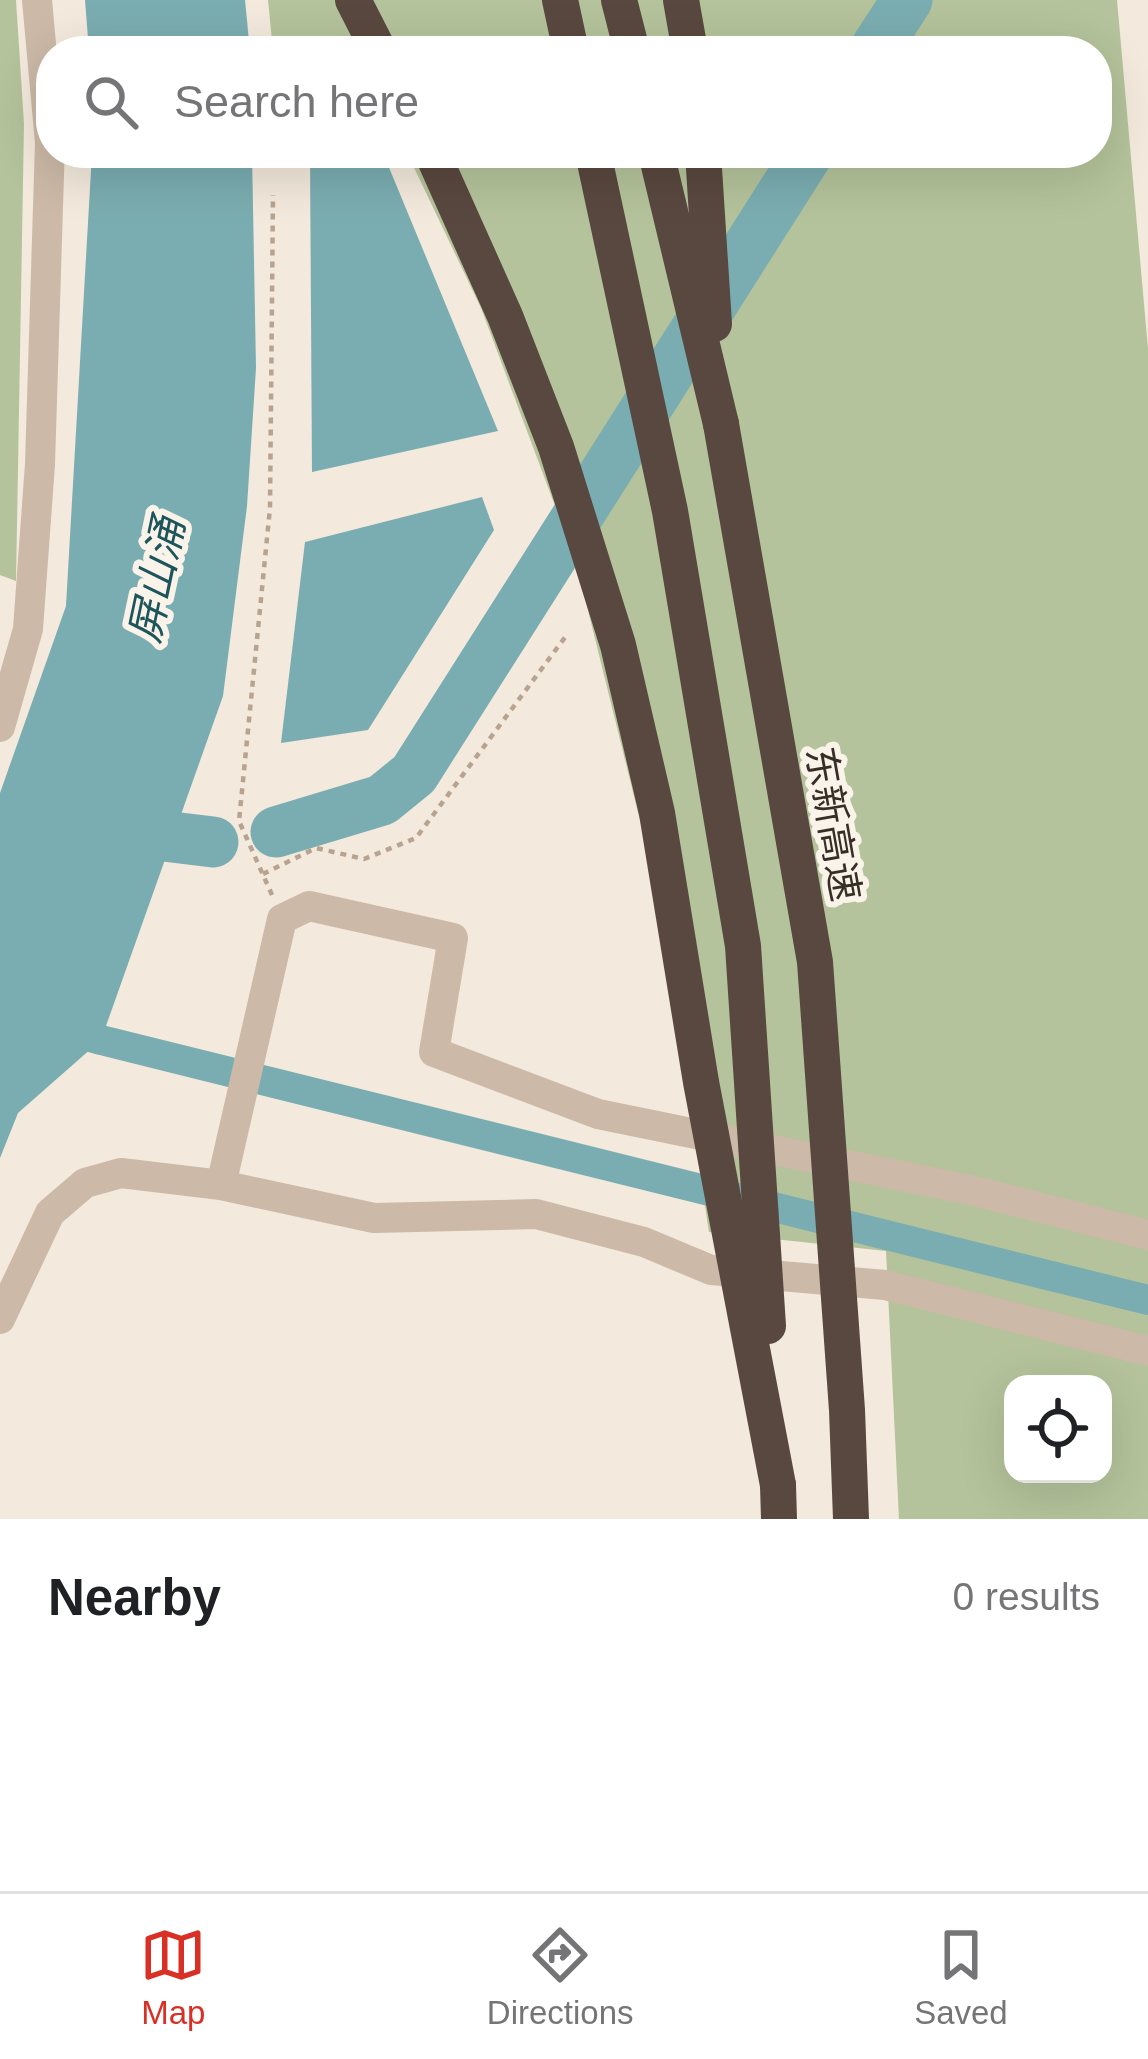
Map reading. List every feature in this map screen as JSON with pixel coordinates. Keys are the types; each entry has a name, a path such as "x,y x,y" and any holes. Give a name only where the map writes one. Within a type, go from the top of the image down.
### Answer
{"highway":[{"path":"353,0 371,36"},
{"path":"560,0 568,36"},
{"path":"620,0 628,36"},
{"path":"681,0 687,36"},
{"path":"439,168 505,316 556,447 618,645 657,813 779,1502"},
{"path":"596,168 670,511 743,946 779,1502"},
{"name":"东新高速","path":"660,168 721,424 814,962 851,1519"},
{"path":"705,168 721,424"}],"street":[{"path":"37,0 40,36"},
{"path":"0,727 28,629 40,464 49,168"},
{"path":"220,1185 282,919 309,906 454,938 434,1052 598,1114 975,1191 1148,1234"},
{"path":"0,1319 50,1213 85,1183 121,1173 220,1185 374,1218 536,1214 644,1241 711,1270 885,1285 1148,1351"}],"path":[{"path":"273,195 269,508 239,820 282,919"},
{"path":"263,874 316,848 364,859 416,838 566,636"}],"green space":[{"path":"0,0 16,0 24,124 16,581 0,575"},
{"path":"268,0 1117,0 1148,349 1148,1519 899,1519 886,1251 709,1232 655,881 576,562 481,308 414,168 1112,168 1112,36 272,36"}],"water":[{"path":"85,0 245,0 249,36 88,36"},
{"name":"屏山涌","path":"91,168 252,168 256,368 247,506 223,696 101,1040 18,1113 0,1158 0,793 66,606"},
{"path":"310,168 389,168 498,431 312,472"},
{"path":"482,497 494,530 368,730 281,743 305,542"}],"waterway":[{"path":"884,36 907,0"},
{"path":"276,832 382,800 414,774 798,168"},
{"path":"106,829 213,842"},
{"path":"0,1011 1148,1300"}]}
